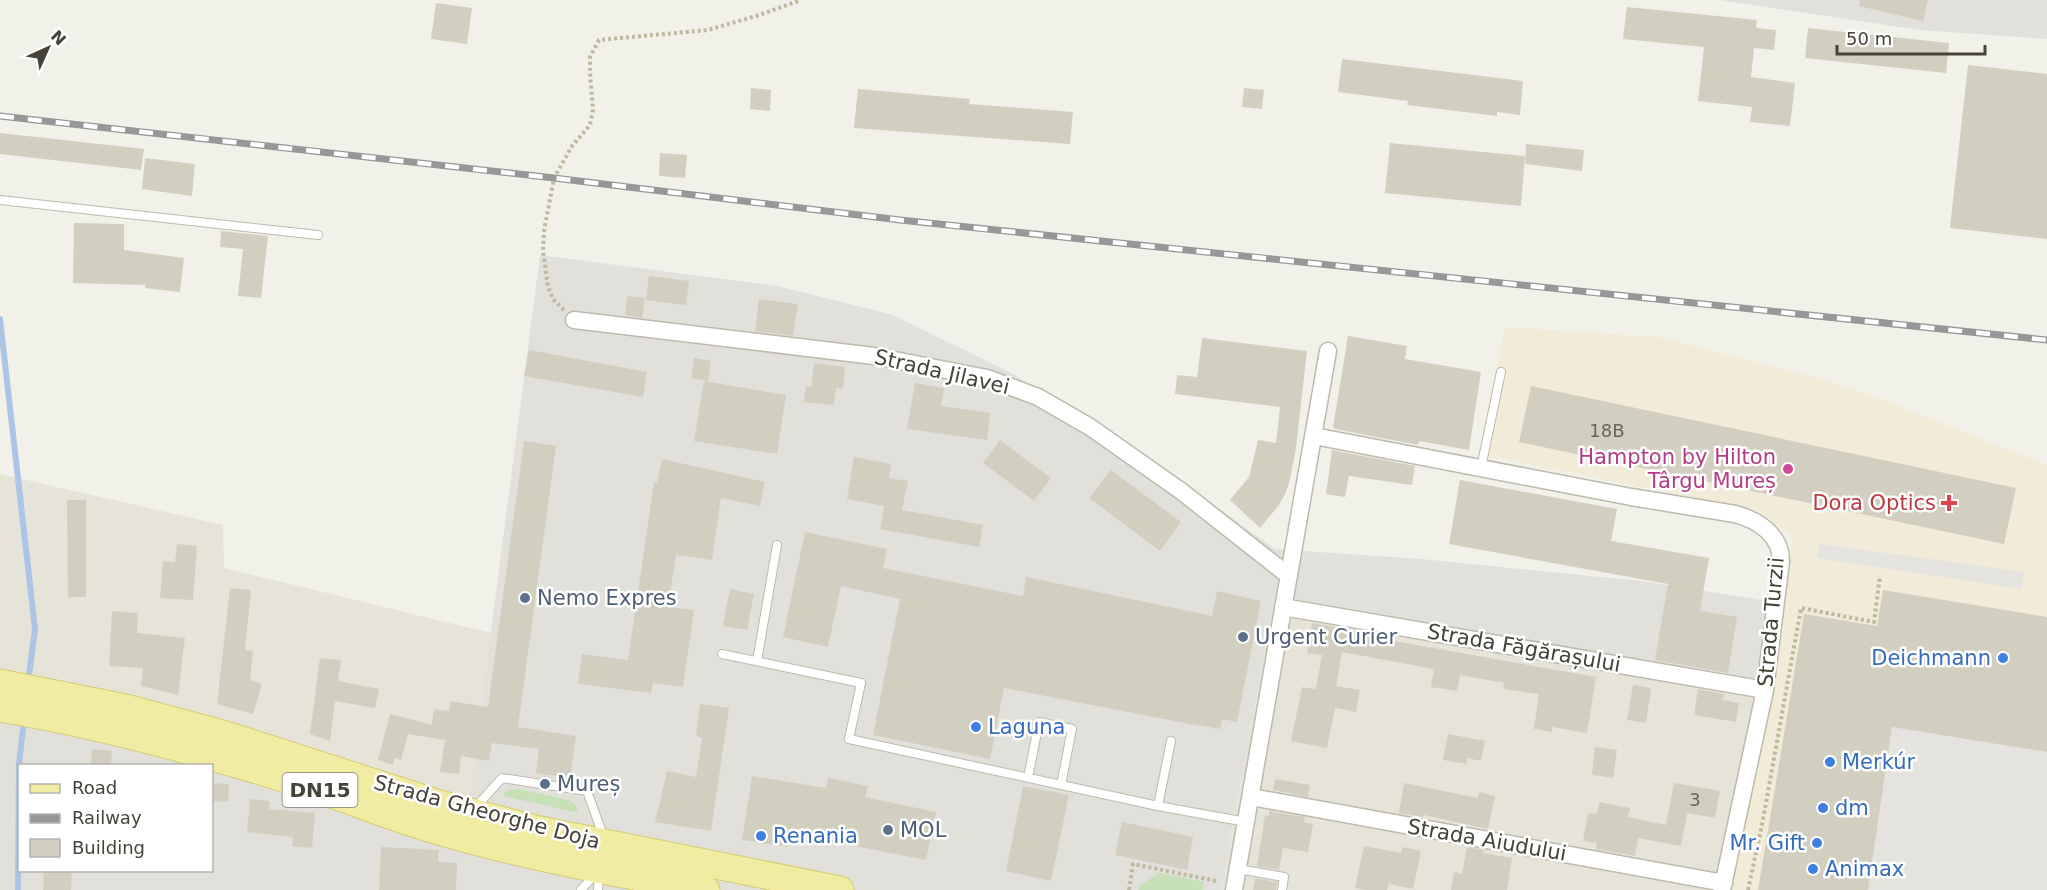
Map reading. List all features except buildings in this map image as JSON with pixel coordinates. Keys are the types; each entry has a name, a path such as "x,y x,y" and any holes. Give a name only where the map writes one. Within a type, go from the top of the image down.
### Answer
{"main road":[{"name":"Strada Gheorghe Doja","path":"2,696 41,703 126,708 223,734 440,804 535,829 602,863 706,890"},
{"name":"Strada Gheorghe Doja","path":"41,703 120,733 216,758 301,784 430,829 528,854 840,890"}],"street":[{"name":"Strada Jilavei","path":"574,320 874,356 987,378 1038,397 1090,428 1181,491 1289,576"},
{"path":"1238,889 1238,869 1328,351"},
{"name":"Strada Turzii","path":"1314,436 1735,514 1752,518 1774,538 1781,553 1765,690 1723,886"},
{"name":"Strada Făgărașului","path":"1284,607 1765,690"},
{"name":"Strada Aiudului","path":"1251,797 1723,886"}],"lane":[{"path":"0,200 318,235"},
{"path":"1481,468 1501,372"},
{"path":"757,661 777,545"},
{"path":"722,654 861,683 849,739 1158,806 1246,822"},
{"path":"1028,778 1039,722 1072,729 1061,785"},
{"path":"1158,806 1171,741"},
{"path":"471,812 502,778 587,791 602,863 581,890"},
{"path":"1238,869 1284,877 1282,890"}],"path":[{"path":"574,320 553,299 548,287 543,250 544,231 554,178 572,146 590,125 593,110 590,57 599,40 708,30 801,0"},
{"path":"1748,890 1801,608 1874,622 1880,576"},
{"path":"1129,890 1133,864 1216,881"}],"shaded area":[{"path":"1719,0 2047,0 2047,39 1919,30"},
{"path":"540,255 778,286 893,315 1011,373 1080,413 1140,452 1275,549 1422,559 1641,581 1781,603 1768,685 1274,597 1221,890 0,890 0,721 138,751 186,764 18,764 18,872 213,872 213,771 462,853"},
{"path":"1505,327 1660,337 1850,387 2047,465 2047,890 1733,890 1793,537 1758,511 1479,454"},
{"path":"0,474 223,525 224,568 491,633 462,854 213,771 213,764 186,764 138,751 0,721"},
{"path":"1820,544 2024,572 2022,589 1817,558"},
{"path":"1273,597 1768,685 1733,890 1221,890"},
{"path":"1892,727 2047,752 2047,890 1868,890"}],"green space":[{"path":"511,789 569,800 575,804 579,813 504,796 504,793"},
{"path":"1159,873 1204,882 1203,890 1138,890 1139,886"}],"waterway":[{"path":"0,319 35,629 28,683"},
{"path":"19,764 24,720"},
{"path":"18,872 18,890"}],"railway":[{"path":"0,116 554,178 900,220 2047,340"}],"place":[{"name":"Hampton by Hilton Târgu Mureș","path":"1788,469"},
{"name":"Dora Optics","path":"1949,503"},
{"name":"Nemo Expres","path":"525,598"},
{"name":"Urgent Curier","path":"1243,637"},
{"name":"Deichmann","path":"2003,658"},
{"name":"Laguna","path":"976,727"},
{"name":"Merkúr","path":"1830,762"},
{"name":"Mureș","path":"545,784"},
{"name":"dm","path":"1823,808"},
{"name":"MOL","path":"888,830"},
{"name":"Renania","path":"761,836"},
{"name":"Mr. Gift","path":"1817,843"},
{"name":"Animax","path":"1813,869"}]}
